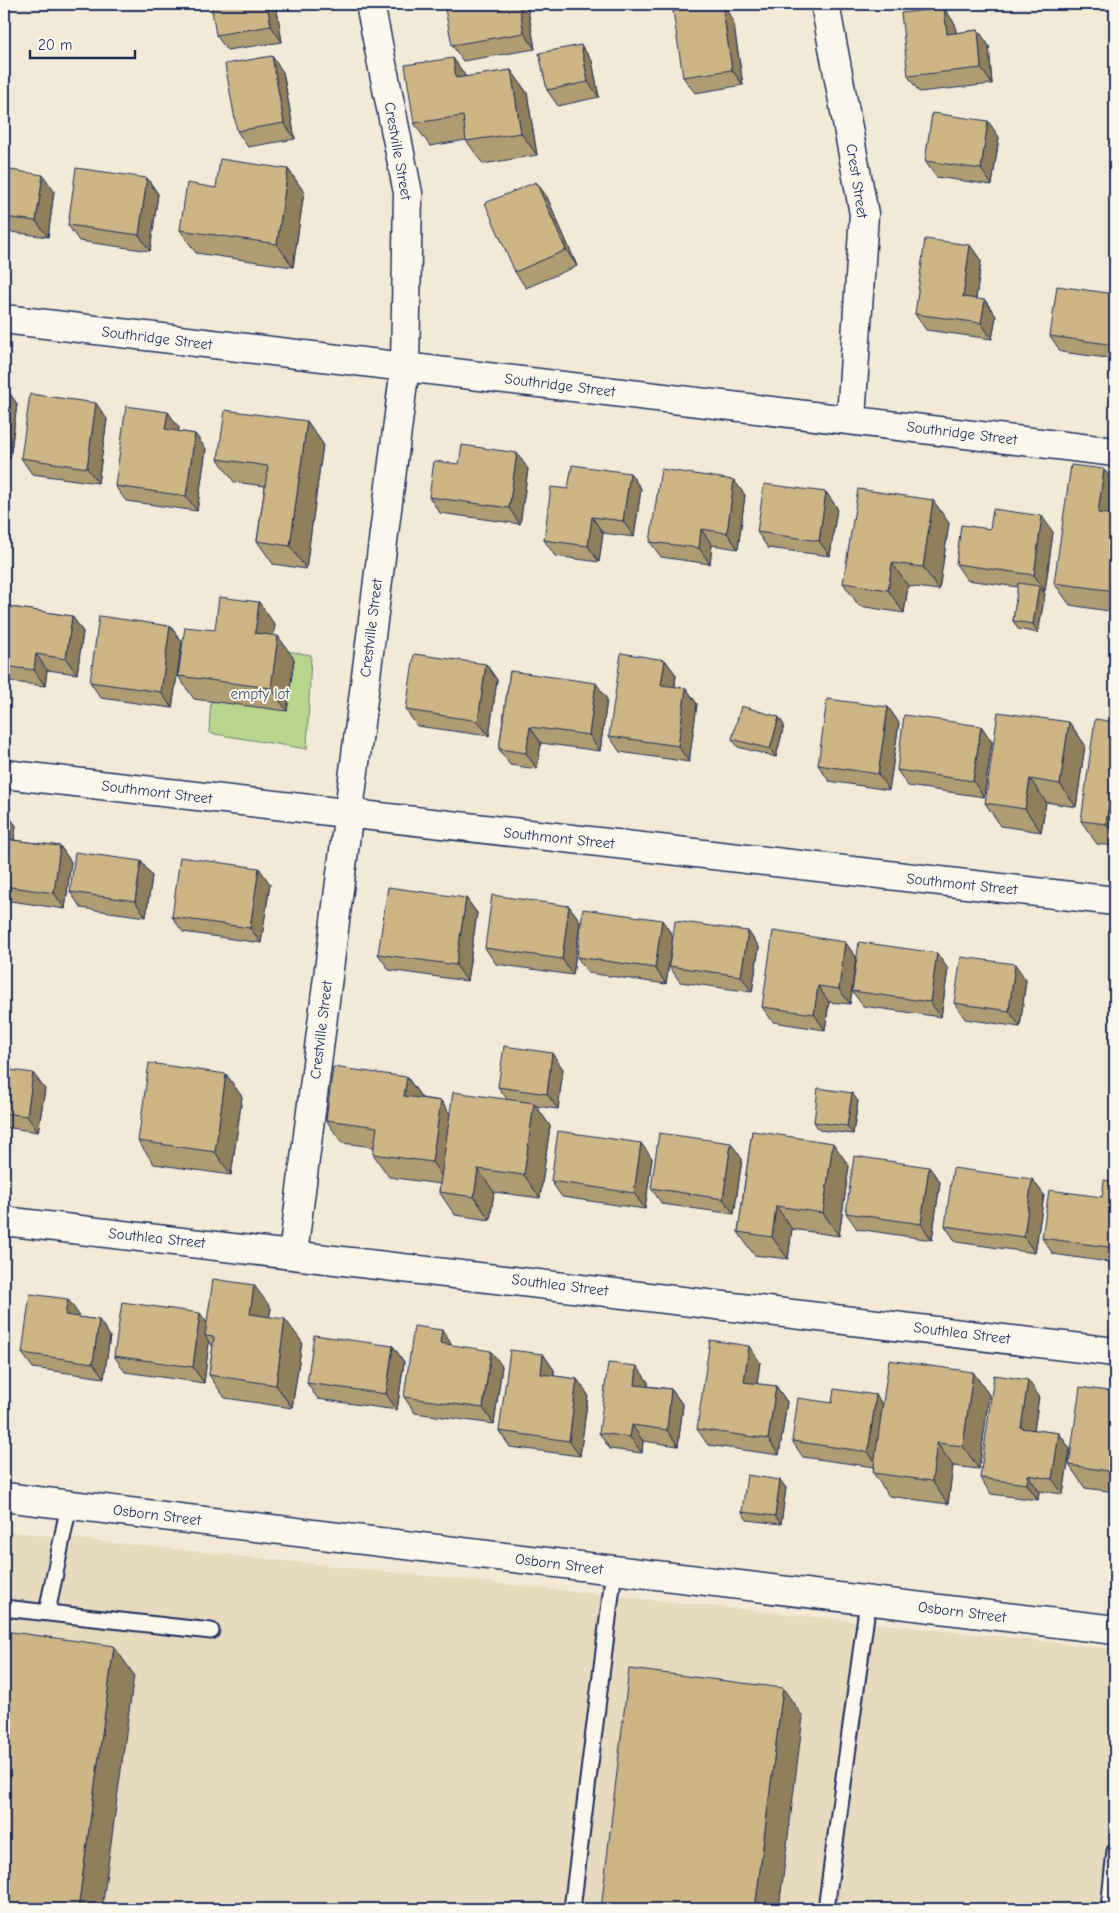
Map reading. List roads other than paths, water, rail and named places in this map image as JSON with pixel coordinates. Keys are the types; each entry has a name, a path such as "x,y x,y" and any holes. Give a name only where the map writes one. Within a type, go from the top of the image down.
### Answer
{"street":[{"name":"Crestville Street","path":"294,1254 405,367 408,192 370,4"},
{"name":"Crest Street","path":"826,4 864,214 851,419"},
{"name":"Southridge Street","path":"4,319 1115,452"},
{"name":"Southmont Street","path":"4,774 1115,901"},
{"name":"Southlea Street","path":"4,1221 1115,1352"},
{"name":"Osborn Street","path":"4,1497 1115,1630"}],"lane":[{"path":"47,1612 70,1505"},
{"path":"572,1909 614,1570"},
{"path":"826,1909 868,1601"},
{"path":"4,1608 211,1631"},
{"path":"1109,1909 1115,1851"}],"park label":[{"name":"empty lot","path":"260,694"}]}
